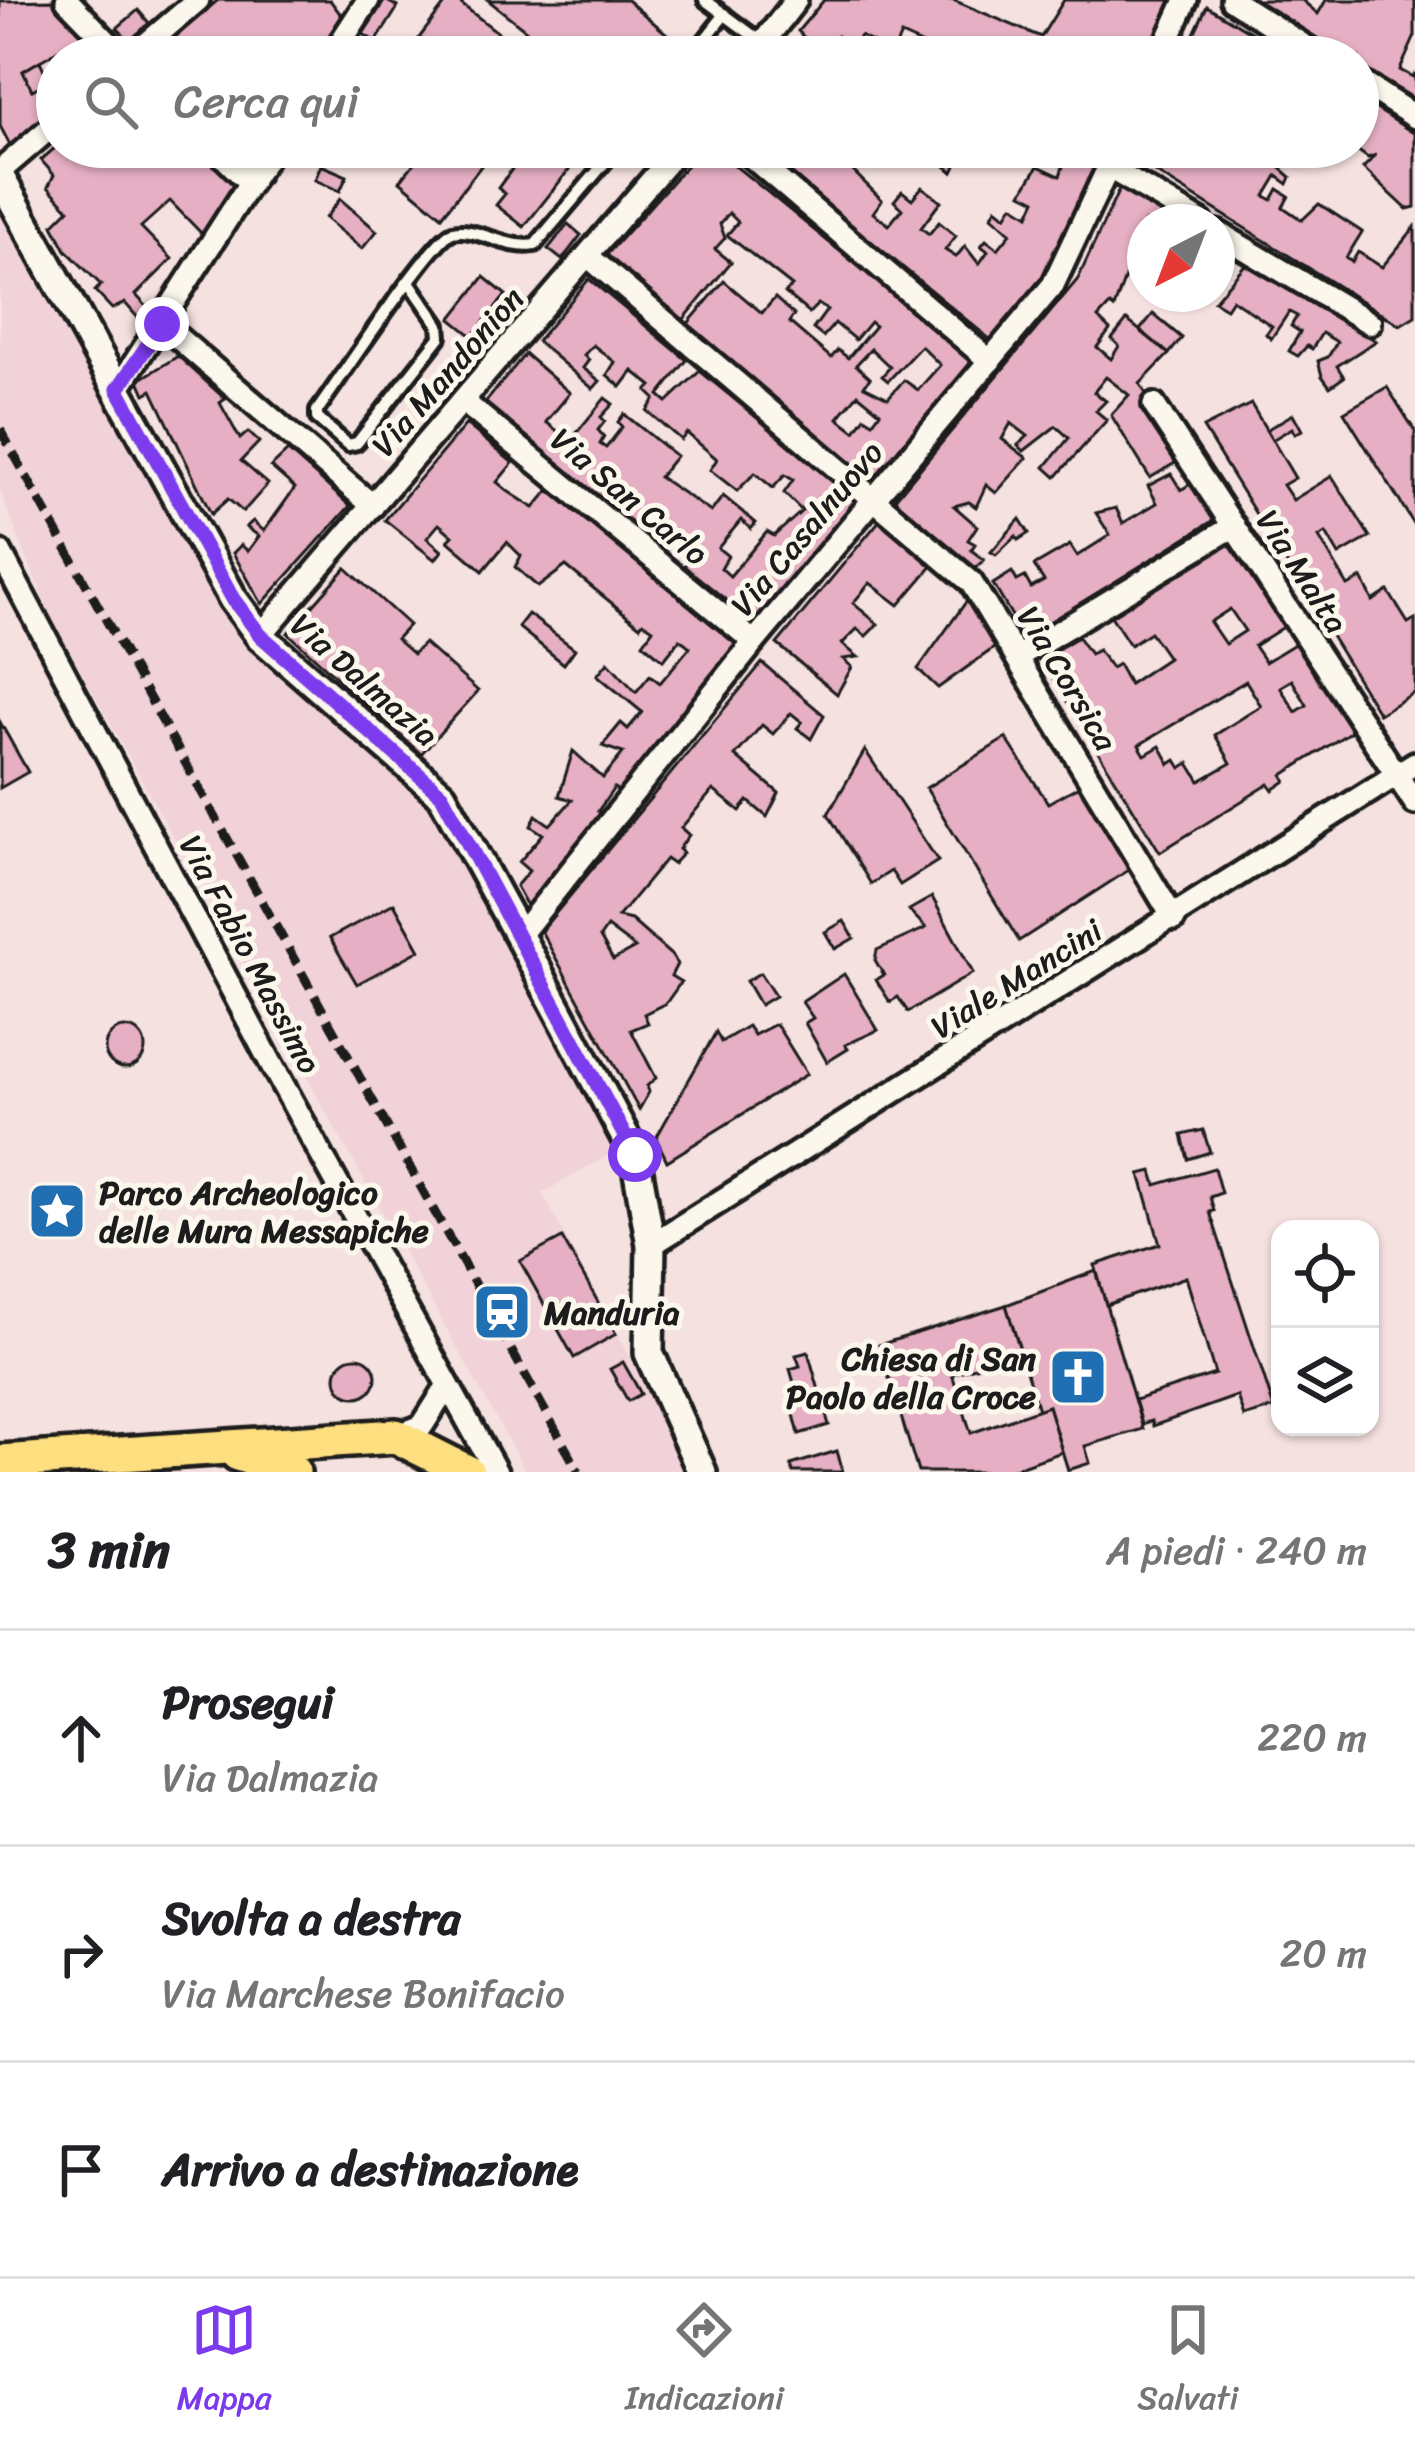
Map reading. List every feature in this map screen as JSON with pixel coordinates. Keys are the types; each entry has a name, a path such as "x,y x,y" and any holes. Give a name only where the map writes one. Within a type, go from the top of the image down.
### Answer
{"main road":[{"path":"336,1472 340,1457 379,1437"},
{"path":"0,1462 46,1465 379,1437 467,1472"},
{"path":"219,1448 293,1472"}],"street":[{"path":"68,0 105,36"},
{"path":"153,36 198,0"},
{"path":"345,36 368,0"},
{"path":"768,36 796,0"},
{"path":"1170,36 1186,0"},
{"path":"1232,0 1289,36"},
{"path":"1379,94 1415,117"},
{"path":"0,174 36,141"},
{"path":"235,168 250,183"},
{"path":"118,389 260,168"},
{"name":"Via Mandonion","path":"260,635 663,168"},
{"path":"765,168 990,361"},
{"name":"Via Casalnuovo","path":"518,936 754,642 1053,285 1108,168"},
{"path":"1128,168 1177,204"},
{"name":"Via Dalmazia","path":"0,174 233,599 260,635 442,795 635,1155 651,1245 649,1353 702,1472"},
{"path":"1235,243 1370,323"},
{"name":"Via Corsica","path":"590,258 971,582 1174,919"},
{"path":"162,324 373,506"},
{"name":"Via San Carlo","path":"464,402 754,642"},
{"name":"Via Malta","path":"1154,405 1406,769 1415,803"},
{"path":"1017,657 1234,526"},
{"name":"Via Fabio Massimo","path":"0,552 496,1472"},
{"name":"Viale Mancini","path":"651,1245 1406,769"},
{"path":"379,1437 422,1426 448,1385"}],"lane":[{"path":"705,0 745,36"},
{"path":"708,36 725,14"},
{"path":"410,283 439,325 440,337 357,443 348,445 317,418 317,411 445,234 461,230 499,244 535,245 600,168"}],"shaded area":[{"path":"0,209 230,627 429,807 618,1150 542,1193 690,1472 526,1472 49,613 0,491"}],"building":[{"path":"54,0 86,34 36,36 36,63 23,71 32,90 36,88 36,122 10,145 0,126 0,1"},
{"path":"218,0 330,0 342,16 330,36 176,36"},
{"path":"385,0 398,7 380,36 363,34"},
{"path":"448,0 456,0 502,36 421,36"},
{"path":"488,0 627,0 667,34 531,36"},
{"path":"824,0 953,0 1039,36 803,36 798,31"},
{"path":"1064,0 1180,0 1163,36 1042,36"},
{"path":"1247,0 1302,0 1318,14 1326,0 1415,0 1415,36 1400,70 1413,77 1415,73 1415,99 1379,78 1379,36 1308,36"},
{"path":"1207,6 1257,36 1193,36"},
{"path":"138,10 149,23 135,36 125,36 117,28"},
{"path":"36,63 36,88 32,90 23,71"},
{"path":"1379,111 1415,134 1415,207 1407,209 1363,168 1379,168"},
{"path":"48,168 218,168 236,186 205,237 170,201 141,227 172,259 136,295 155,316 147,328 125,303 112,309 95,291 101,285 66,250 53,225 69,209 48,187 54,175"},
{"path":"320,168 347,176 340,191 315,180"},
{"path":"410,168 479,168 442,216 400,181"},
{"path":"570,168 524,227 496,205 505,194 498,188 512,169"},
{"path":"684,168 738,168 976,362 875,482 685,327 724,281 762,313 775,298 794,315 789,322 831,358 838,350 848,358 875,326 870,322 855,340 835,323 823,337 813,329 827,310 818,304 809,313 785,293 792,286 727,235 738,222 729,213 720,224 725,238 715,249 731,262 680,324 602,260","holes":["921,346 940,365 918,390 904,380 888,398 864,386 870,378 856,365 871,349 890,367 882,376 888,381","858,394 880,412 873,422 865,417 855,431 838,418"]},
{"path":"782,168 850,168 882,200 873,213 889,225 902,209 894,201 902,191 912,199 922,187 941,201 921,228 929,234 939,222 956,236 945,250 956,257 965,246 979,264 988,251 981,246 986,240 998,249 1011,233 992,216 996,208 1006,216 1013,205 1029,215 1036,200 1022,193 1037,168 1060,176 1062,168 1101,168 1059,259 992,341"},
{"path":"1148,168 1281,168 1291,177 1288,184 1277,176 1265,196 1272,200 1278,189 1289,196 1283,207 1302,220 1319,204 1362,232 1346,258 1352,262 1358,252 1382,267 1415,227 1415,316 1400,325 1235,222 1235,204 1206,204"},
{"path":"1122,183 1155,204 1127,204 1127,272 1114,308 1110,305 1098,318 1110,330 1097,347 1111,359 1119,346 1112,339 1127,320 1169,354 1140,384 1185,457 1150,478 1111,415 1129,395 1106,377 1094,392 1106,401 1096,411 1107,420 1056,477 1045,467 1069,438 1056,426 1024,451 1018,445 1028,436 1011,423 1002,439 1027,458 996,493 986,485 976,507 969,502 954,506 977,526 968,540 975,544 971,550 984,560 976,568 894,500 1078,279"},
{"path":"340,199 377,231 362,249 325,218"},
{"path":"568,224 581,235 562,260 548,249"},
{"path":"1249,260 1376,341 1337,366 1344,377 1330,387 1318,361 1328,357 1337,342 1322,333 1312,349 1307,346 1298,356 1289,351 1300,332 1291,326 1297,316 1289,312 1271,339 1266,334 1272,326 1235,301 1235,276"},
{"path":"484,277 506,295 472,336 451,319"},
{"path":"589,279 687,360 659,395 667,402 700,371 860,502 757,625 684,566 691,558 652,526 644,533 485,403 525,354 570,393 546,422 570,441 605,398 613,404 601,417 605,421 598,430 604,437 600,444 606,448 622,427 618,422 624,414 676,456 659,477 711,512 723,496 756,523 751,529 741,520 718,548 728,556 721,568 730,576 767,532 774,536 802,511 784,493 793,480 785,475 773,488 755,473 737,491 710,470 717,459 687,433 681,440 647,411 655,399 647,391 652,386 633,371 621,387 607,375 615,362 593,345 584,355 589,360 583,368 600,381 593,389 537,341"},
{"path":"1153,314 1182,338 1169,354 1140,330"},
{"path":"178,356 225,399 220,403 240,439 248,432 259,442 241,461 268,484 243,512 228,499 211,514 152,390 145,394 139,380"},
{"path":"1387,387 1415,431 1415,526 1344,412"},
{"path":"1251,404 1295,478 1283,485 1293,500 1332,476 1370,537 1339,555 1326,533 1319,537 1348,586 1362,578 1373,601 1388,591 1408,623 1415,619 1415,692 1379,714 1203,428"},
{"path":"1293,414 1302,430 1295,434 1292,428 1272,440 1266,430"},
{"path":"466,424 513,463 497,482 509,492 534,508 549,490 741,648 621,793 614,788 598,811 603,813 527,906 516,886 529,871 519,862 543,834 531,826 536,815 550,825 572,800 559,796 573,751 603,778 623,753 602,746 621,723 628,729 642,712 597,675 608,662 636,692 650,675 660,683 690,647 680,639 663,660 643,643 653,629 643,622 640,626 566,566 538,587 515,567 521,556 507,542 483,571 448,541 453,536 439,524 427,538 442,551 435,560 385,520"},
{"path":"288,451 350,506 262,604 233,553 241,545 248,551 259,536 246,527 253,521 264,531 295,488 271,467"},
{"path":"1171,474 1181,490 1199,478 1222,515 1025,638 993,584 1012,572 1017,581 1025,577 1031,588 1044,581 1034,566 1070,545 1077,556 1110,535 1096,513 1116,508 1123,523 1157,503 1148,486"},
{"path":"1020,519 1029,533 1018,540 1016,536 996,555 991,552"},
{"path":"880,520 934,564 899,605 870,583 853,603 878,624 866,636 857,629 842,644 858,657 843,659 852,667 837,694 777,644"},
{"path":"1238,537 1290,623 1254,646 1265,662 1301,640 1356,728 1283,775 1286,781 1273,790 1269,784 1160,852 1041,659 1078,637 1090,654 1098,650 1111,668 1118,664 1129,684 1168,658 1150,632 1130,645 1111,616","holes":["1230,609 1245,631 1225,644 1210,622","1292,680 1307,705 1296,712 1280,687","1246,681 1261,706 1215,735 1231,763 1200,781 1189,763 1181,768 1176,760 1170,764 1160,746 1145,755 1139,745"]},
{"path":"346,568 409,625 396,639 413,654 424,643 478,691 421,754 288,633"},
{"path":"971,595 1001,643 938,688 918,669"},
{"path":"528,614 575,649 564,664 518,627"},
{"path":"762,663 824,715 811,739 797,728 802,722 791,713 773,734 762,725 735,756 779,793 767,817 748,801 740,811 713,790 681,828 689,835 679,849 683,853 673,864 666,859 618,917 631,920 671,955 677,964 671,976 681,982 666,1003 644,1014 648,1023 631,1030 656,1078 647,1086 649,1092 639,1110 541,931","holes":["607,927 635,948 613,960 600,937"]},
{"path":"0,722 28,772 0,788"},
{"path":"1006,738 1048,803 1079,786 1070,771 1076,767 1135,866 1019,941 926,788"},
{"path":"865,750 938,861 900,885 891,871 871,884 828,814"},
{"path":"932,897 973,973 908,1012 898,997 890,1002 876,980 884,975 875,960 877,950 926,928 909,910"},
{"path":"394,903 420,950 357,984 330,938"},
{"path":"844,921 854,938 835,949 825,932"},
{"path":"760,973 775,996 760,1005 746,981"},
{"path":"844,974 878,1030 845,1045 848,1049 827,1062 805,1023 813,1018 802,1002"},
{"path":"776,1024 807,1074 667,1161 656,1138 716,1032 721,1042 748,1026 754,1035"},
{"path":"125,1028 139,1034 145,1048 139,1062 125,1068 111,1062 105,1048 111,1034"},
{"path":"1203,1130 1210,1152 1188,1159 1182,1135"},
{"path":"1214,1168 1221,1193 1210,1197 1214,1211 1210,1212 1271,1409 1244,1417 1237,1396 1153,1426 1152,1421 1142,1424 1135,1400 1215,1374 1186,1277 1106,1305 1095,1265 1160,1244 1140,1174 1152,1171 1156,1185"},
{"path":"562,1238 616,1334 574,1358 520,1261"},
{"name":"Chiesa di San Paolo della Croce","path":"1096,1271 1143,1429 1085,1446 1090,1463 1068,1470 1048,1406 1038,1410 1006,1305"},
{"path":"1006,1305 1021,1353 952,1374 971,1433 1048,1406 1062,1452 1004,1472 918,1472 879,1345"},
{"path":"808,1352 829,1425 799,1434 790,1399 798,1397 790,1369 800,1366 796,1355"},
{"path":"356,1357 370,1363 376,1377 370,1391 356,1397 342,1391 336,1377 342,1363"},
{"path":"623,1362 641,1394 628,1401 610,1369"},
{"path":"837,1451 843,1472 793,1472 791,1465"}],"railway":[{"path":"0,429 579,1472"}],"place":[{"name":"Parco Archeologico delle Mura Messapiche","path":"57,1211"},
{"name":"Manduria","path":"502,1312"},
{"name":"Chiesa di San Paolo della Croce","path":"1078,1377"}],"route":[{"path":"162,324 118,389 233,599 260,635 442,795 635,1155"}]}
